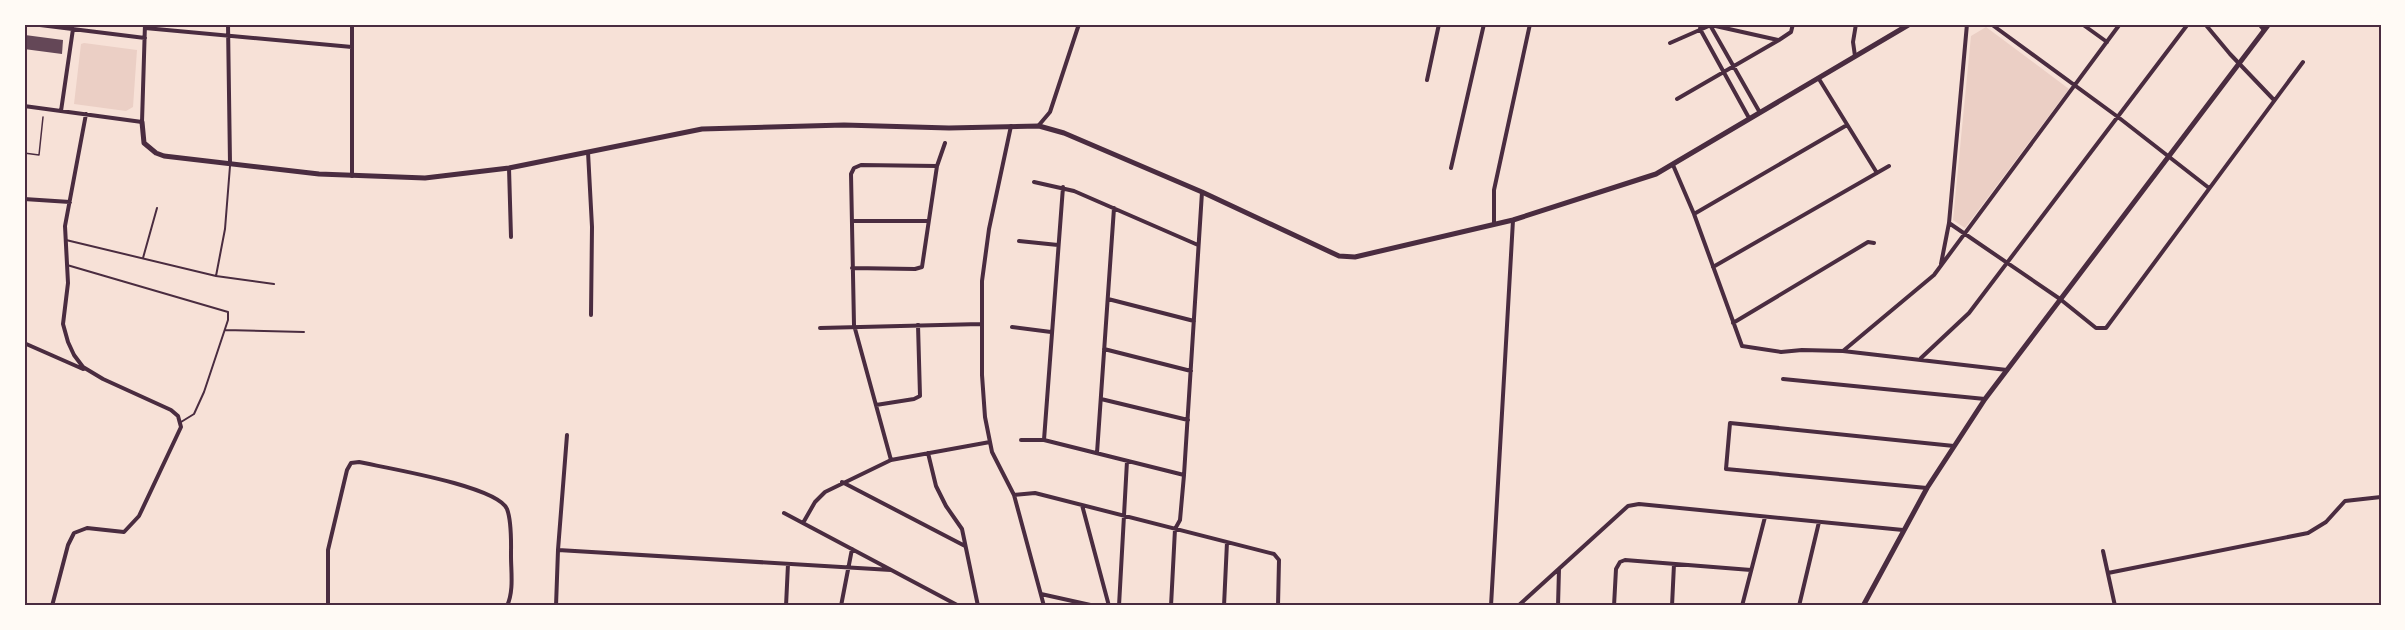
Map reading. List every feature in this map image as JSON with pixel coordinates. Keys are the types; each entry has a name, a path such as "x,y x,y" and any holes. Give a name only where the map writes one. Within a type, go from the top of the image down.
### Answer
{"street":[{"path":"32,24 145,38"},
{"path":"228,24 230,164"},
{"path":"352,24 352,176"},
{"path":"1039,126 1050,112 1079,24"},
{"path":"1427,80 1439,24"},
{"path":"1451,168 1484,24"},
{"path":"1494,225 1494,190 1530,24"},
{"path":"1677,99 1779,40 1791,32 1793,24"},
{"path":"1855,56 1853,42 1856,24"},
{"path":"352,47 145,26 142,122 144,143 156,153 164,156 352,176 425,178 509,168 702,129 844,125 949,128 1039,126 1064,133 1202,192 1339,256 1355,257 1372,255 1513,220 1636,181 1673,165 1759,111 1819,79 1910,24"},
{"path":"1941,266 1949,223 1967,24"},
{"path":"1991,24 2118,117 2209,188"},
{"path":"2082,24 2107,42"},
{"path":"1843,351 1934,275 2120,24"},
{"path":"1920,358 1969,313 2188,24"},
{"path":"2205,24 2274,100"},
{"path":"2259,24 2264,30"},
{"path":"1863,606 1927,488 1985,399 2269,24"},
{"path":"1670,43 1700,26 1710,25 1779,40"},
{"path":"1710,25 1759,111"},
{"path":"1700,26 1749,118"},
{"path":"61,111 73,29"},
{"path":"1949,223 2060,299 2096,328 2106,328 2303,62"},
{"path":"1819,79 1877,173"},
{"path":"24,106 142,122"},
{"path":"86,114 65,226 68,284 63,324 74,355 83,367 92,373"},
{"path":"1011,125 989,229 982,281 981,324 985,417 999,470 1014,495 1044,606"},
{"path":"1694,214 1847,125"},
{"path":"852,268 915,269 921,267 937,166 945,143"},
{"path":"588,152 592,227 591,315"},
{"path":"891,460 854,326 851,174 854,168 861,165 937,166"},
{"path":"1673,165 1694,214 1742,346 1771,351 1843,351 1920,358 2007,370"},
{"path":"1713,267 1889,166"},
{"path":"509,168 511,237"},
{"path":"1034,182 1063,187 1198,244"},
{"path":"1044,440 1063,187"},
{"path":"1171,606 1175,529 1180,520 1184,475 1202,192"},
{"path":"24,199 70,202"},
{"path":"1097,453 1114,208"},
{"path":"1491,606 1513,220"},
{"path":"852,221 927,221"},
{"path":"1019,241 1058,245"},
{"path":"1733,323 1868,242 1874,243"},
{"path":"1108,298 1194,321"},
{"path":"820,328 981,324"},
{"path":"876,405 920,396 918,325"},
{"path":"1012,327 1051,332"},
{"path":"24,344 171,410 181,422 179,434 135,521 124,532 87,528 74,533 71,537 52,606"},
{"path":"1104,349 1191,371"},
{"path":"1783,378 1985,399"},
{"path":"1101,399 1188,420"},
{"path":"1927,488 1726,469 1730,423 1954,446"},
{"path":"556,606 567,435"},
{"path":"1021,440 1044,440 1184,475"},
{"path":"803,523 815,502 825,492 891,460 990,442"},
{"path":"928,453 936,486 962,529 978,606"},
{"path":"1119,606 1127,461"},
{"path":"328,606 328,550 346,470 351,463 366,464 480,490 499,499 507,509 511,538 512,588 507,606"},
{"path":"842,482 966,547"},
{"path":"1014,495 1024,492 1035,493 1278,556 1280,560 1278,606"},
{"path":"2108,573 2308,533 2326,522 2345,501 2381,497"},
{"path":"1518,606 1628,506 1639,504 1903,530"},
{"path":"1082,505 1109,606"},
{"path":"784,513 959,606"},
{"path":"1742,606 1765,517"},
{"path":"1799,606 1819,522"},
{"path":"1224,606 1227,542"},
{"path":"841,606 852,549"},
{"path":"558,550 891,570"},
{"path":"2103,550 2115,606"},
{"path":"1614,606 1616,569 1620,562 1625,560 1751,570"},
{"path":"786,606 788,564"},
{"path":"1672,606 1674,564"},
{"path":"1558,606 1559,568"},
{"path":"1041,594 1095,606"}],"lane":[{"path":"216,276 225,229 230,164"},
{"path":"143,258 157,208"},
{"path":"66,240 216,276 274,284"},
{"path":"67,265 228,312 225,330 201,399 194,414 181,422"},
{"path":"225,330 304,332"}],"path":[{"path":"24,153 39,155 44,108"}],"shaded area":[{"path":"1986,27 2069,89 1965,228 1953,220 1971,36"},
{"path":"81,44 137,50 133,107 126,111 74,104"}],"building":[{"path":"25,35 63,40 62,54 24,49"}]}
